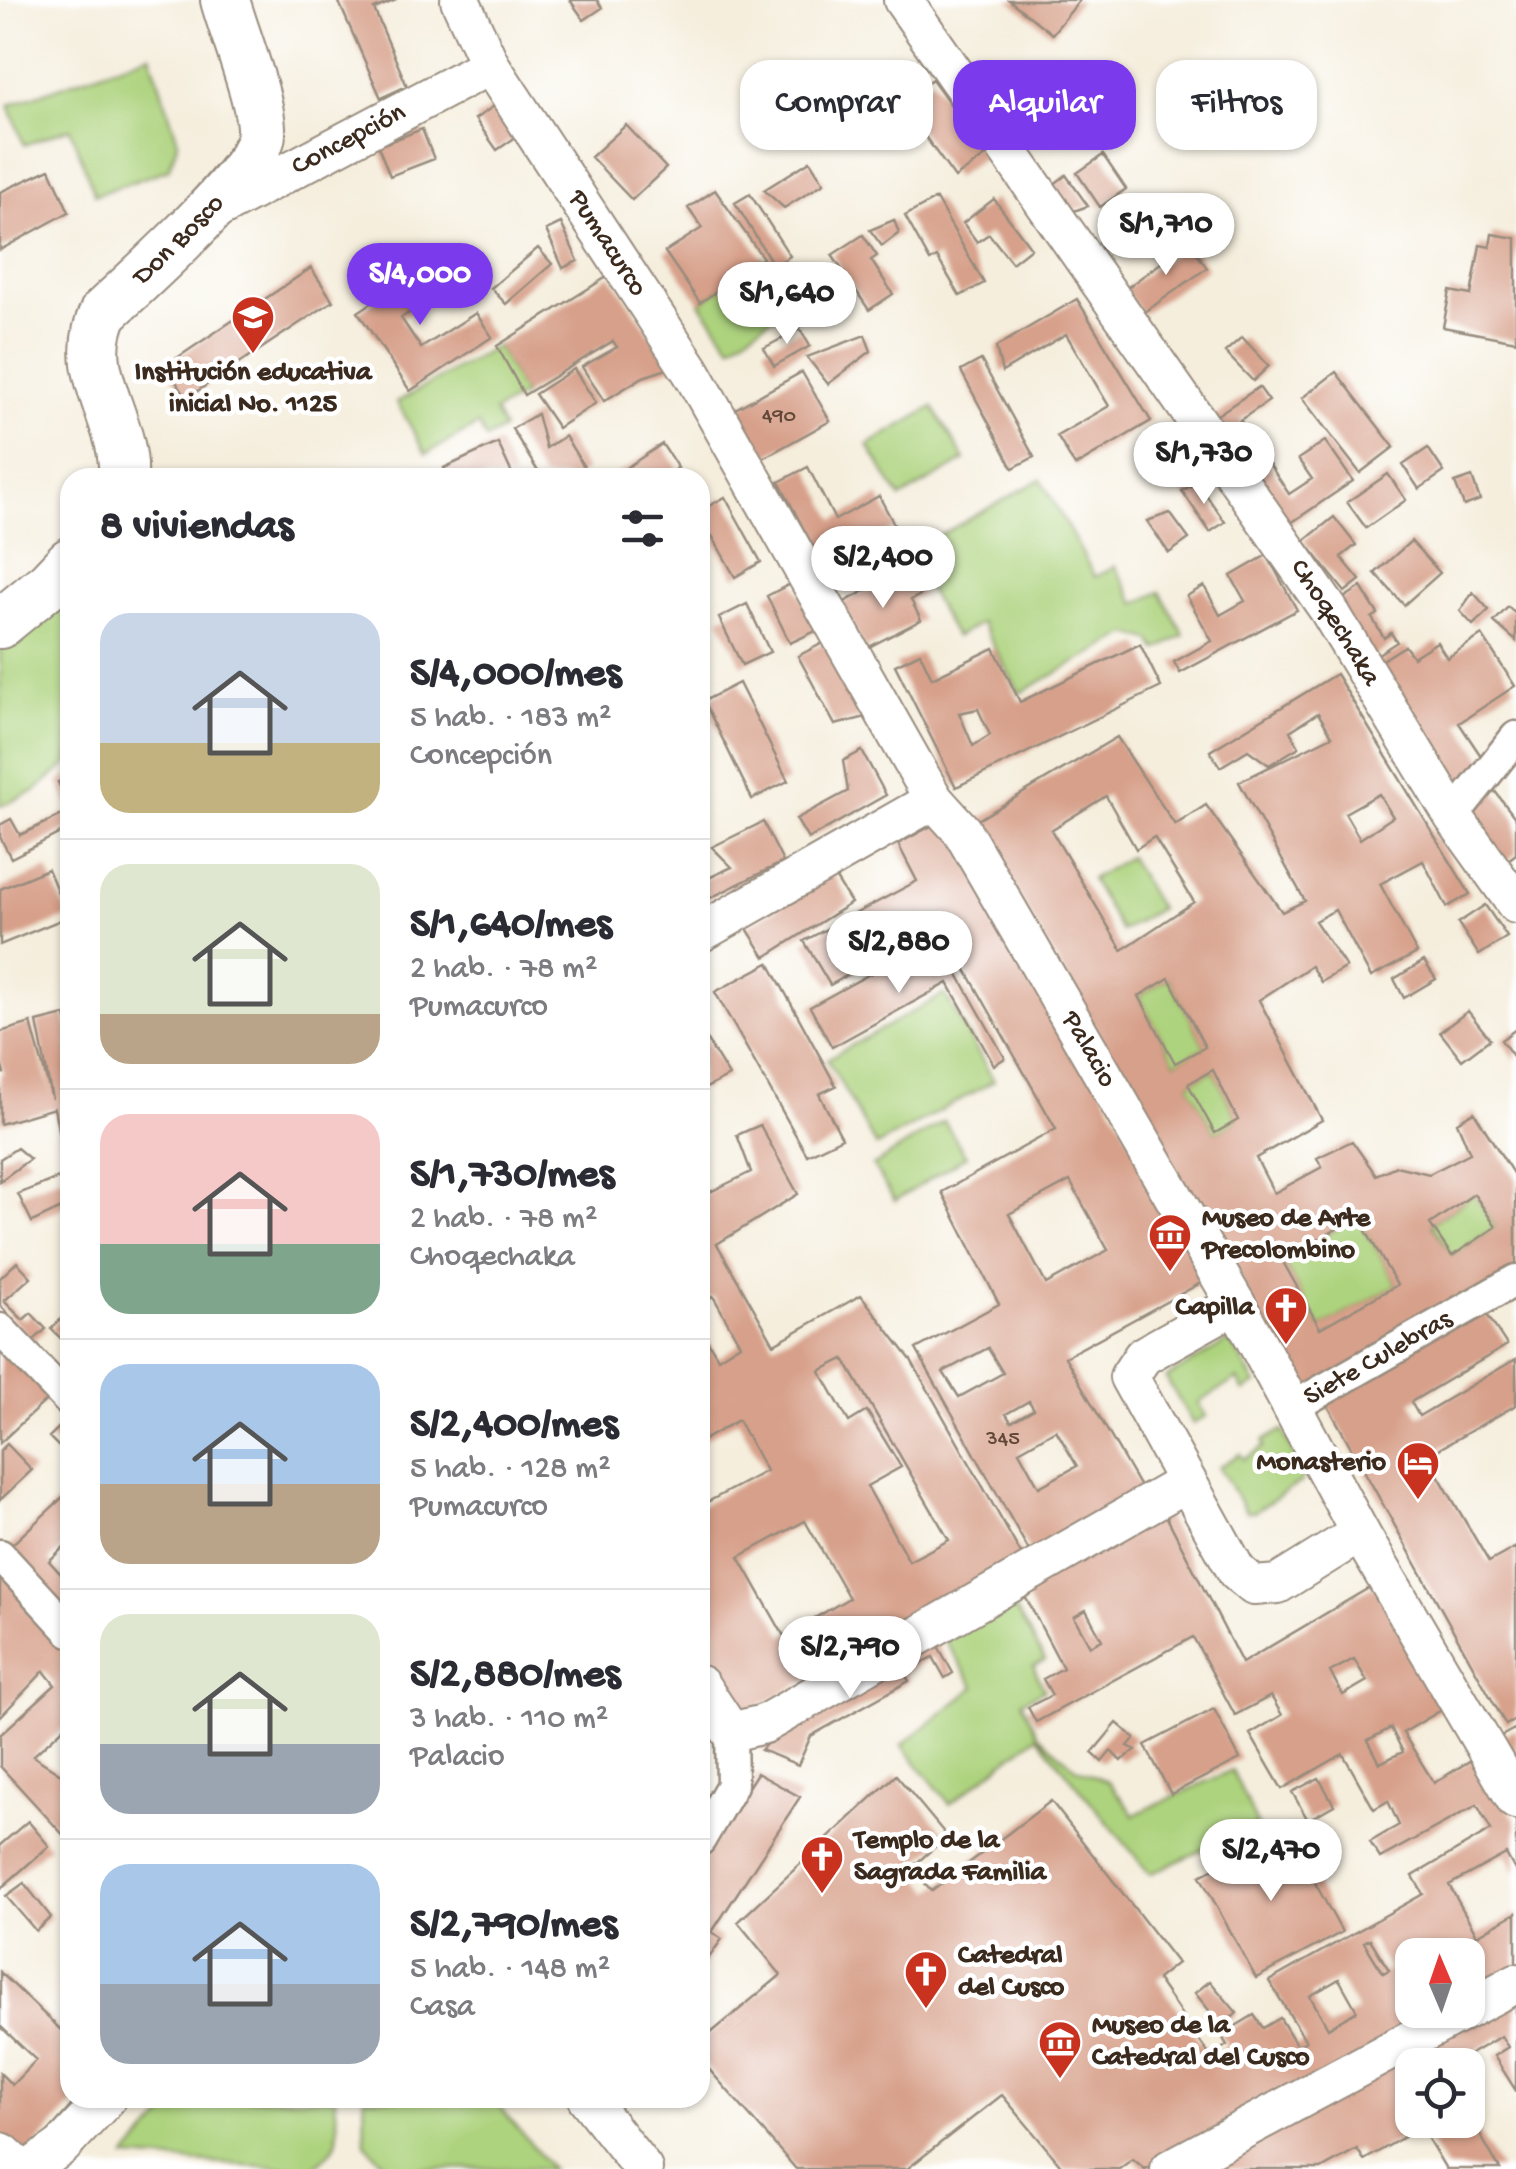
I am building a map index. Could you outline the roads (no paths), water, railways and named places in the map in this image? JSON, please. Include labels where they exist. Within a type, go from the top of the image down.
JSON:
[{"type":"street","name":"Don Bosco","points":[[124,468],[124,456],[100,385],[92,347],[96,329],[104,312],[206,215],[262,136],[260,116],[225,0]]},
{"type":"street","name":"Pumacurco","points":[[460,0],[490,65],[692,371],[934,800]]},
{"type":"street","name":"Choqechaka","points":[[904,0],[1328,609],[1453,816],[1516,904]]},
{"type":"street","name":"Concepción","points":[[206,215],[490,65]]},
{"type":"street","points":[[0,624],[60,572]]},
{"type":"street","points":[[1453,816],[1516,737]]},
{"type":"street","points":[[710,928],[934,800]]},
{"type":"street","name":"Palacio","points":[[934,800],[962,831],[1236,1304],[1360,1532]]},
{"type":"street","name":"Siete Culebras","points":[[1294,1407],[1516,1280]]},
{"type":"street","points":[[1236,1304],[1143,1356],[1129,1376],[1186,1482],[1237,1572],[1254,1586],[1278,1584],[1360,1532],[1516,1800]]},
{"type":"street","points":[[0,1329],[60,1392]]},
{"type":"street","points":[[731,1732],[764,1724],[1186,1482]]},
{"type":"street","points":[[0,1555],[60,1621]]},
{"type":"street","points":[[710,1700],[731,1732],[732,1785],[710,1823]]},
{"type":"street","points":[[1170,2169],[1516,1983]]},
{"type":"street","points":[[30,2169],[62,2146],[98,2108]]},
{"type":"street","points":[[595,2108],[643,2169]]},
{"type":"street","points":[[0,2157],[13,2169]]},
{"type":"place","name":"Institución educativa inicial No. 1125","points":[[253,355]]},
{"type":"place","name":"Museo de Arte Precolombino","points":[[1170,1273]]},
{"type":"place","name":"Capilla","points":[[1286,1346]]},
{"type":"place","name":"Monasterio","points":[[1418,1501]]},
{"type":"place","name":"Templo de la Sagrada Familia","points":[[822,1895]]},
{"type":"place","name":"Catedral del Cusco","points":[[926,2010]]},
{"type":"place","name":"Museo de la Catedral del Cusco","points":[[1060,2080]]}]
